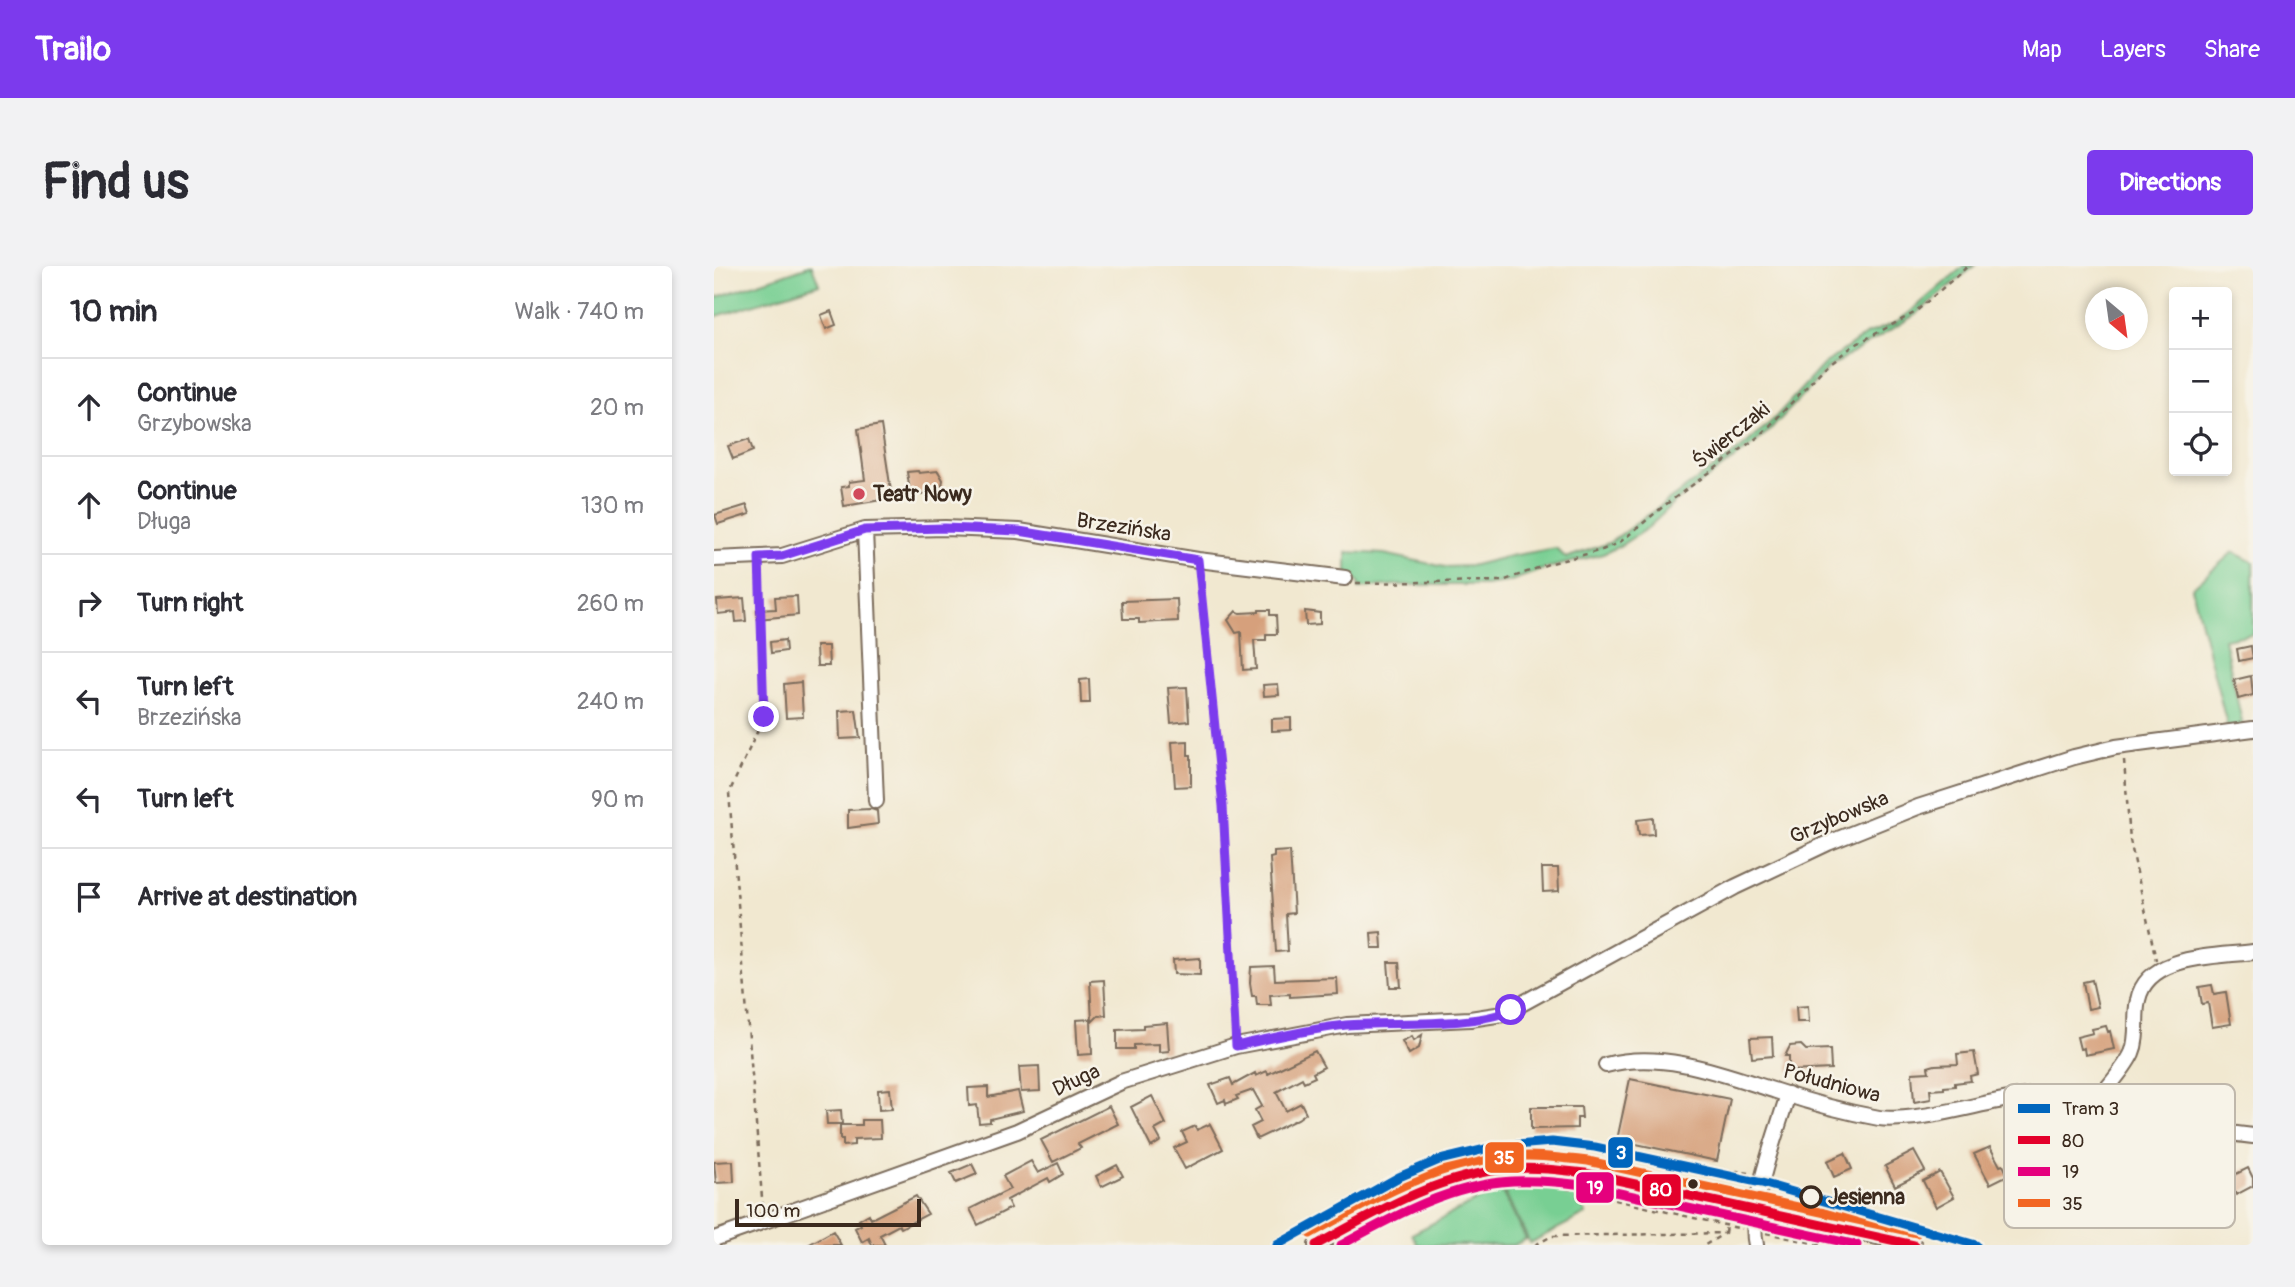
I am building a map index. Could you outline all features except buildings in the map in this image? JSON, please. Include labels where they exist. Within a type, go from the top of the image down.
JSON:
[{"type":"street","name":"Brzezińska","points":[[714,559],[782,556],[865,530],[945,528],[1019,531],[1198,560],[1345,578]]},
{"type":"street","points":[[865,530],[876,801]]},
{"type":"street","name":"Grzybowska","points":[[1470,1019],[1503,1014],[1735,887],[1828,843],[1917,807],[2074,757],[2122,746],[2253,729]]},
{"type":"street","points":[[2109,1084],[2132,1053],[2140,991],[2147,979],[2157,971],[2182,962],[2253,952]]},
{"type":"street","name":"Długa","points":[[714,1239],[1017,1131],[1121,1082],[1236,1046],[1347,1025],[1470,1019]]},
{"type":"street","name":"Południowa","points":[[1606,1065],[1619,1061],[1652,1061],[1695,1066],[1881,1119],[1929,1116],[2004,1102]]},
{"type":"street","points":[[1760,1239],[1754,1231],[1756,1209],[1788,1094]]},
{"type":"street","name":"Południowa","points":[[2235,1134],[2253,1136]]},
{"type":"street","points":[[1316,1245],[1392,1203],[1434,1184],[1476,1172],[1520,1167],[1576,1171],[1914,1245]]},
{"type":"street","points":[[1846,1245],[1849,1229]]},
{"type":"path","name":"Świerczaki","points":[[1345,578],[1359,584],[1503,581],[1619,543],[1665,505],[1762,434],[1825,367],[1853,346],[1914,313],[1968,266]]},
{"type":"path","points":[[759,557],[764,717],[729,793],[763,1221]]},
{"type":"path","points":[[1198,560],[1223,806],[1236,1046]]},
{"type":"path","points":[[2122,746],[2130,840],[2157,971]]},
{"type":"path","points":[[1534,1181],[1749,1230]]},
{"type":"path","points":[[1535,1245],[1552,1236],[1725,1233],[1705,1245]]},
{"type":"path","points":[[1760,1239],[1822,1245]]},
{"type":"green space","points":[[812,266],[819,284],[714,317],[714,298]]},
{"type":"green space","points":[[1964,266],[1974,266],[1915,315],[1828,368],[1754,444],[1675,502],[1649,527],[1620,546],[1603,554],[1544,569],[1508,582],[1485,585],[1395,585],[1359,588],[1359,582],[1347,574],[1347,552],[1384,554],[1445,567],[1470,566],[1556,548],[1566,558],[1609,543],[1740,449],[1773,420],[1823,365],[1867,334],[1895,323]]},
{"type":"green space","points":[[2233,552],[2253,562],[2253,634],[2224,639],[2243,727],[2228,729],[2192,588]]},
{"type":"green space","points":[[1516,1180],[1579,1193],[1586,1214],[1530,1243],[1502,1187]]},
{"type":"green space","points":[[1500,1188],[1526,1239],[1514,1245],[1418,1245],[1412,1234]]},
{"type":"tram line","name":"3","points":[[1277,1245],[1399,1177],[1439,1160],[1493,1147],[1552,1142],[1595,1147],[1762,1183],[1976,1245]]},
{"type":"transit line","name":"35","points":[[1310,1234],[1381,1196],[1430,1175],[1481,1161],[1528,1156],[1588,1161],[1917,1233]]},
{"type":"transit line","name":"80","points":[[1316,1245],[1385,1208],[1433,1187],[1484,1172],[1529,1168],[1585,1173],[1914,1245]]},
{"type":"transit line","name":"19","points":[[1341,1245],[1402,1213],[1445,1195],[1490,1183],[1522,1181],[1583,1185],[1857,1245]]},
{"type":"place","name":"Teatr Nowy","points":[[859,494]]},
{"type":"place","name":"Jesienna","points":[[1811,1197]]},
{"type":"route","points":[[764,717],[759,557],[782,556],[865,530],[945,528],[1019,531],[1198,560],[1223,806],[1236,1046],[1347,1025],[1470,1019],[1503,1014],[1511,1010]]}]
